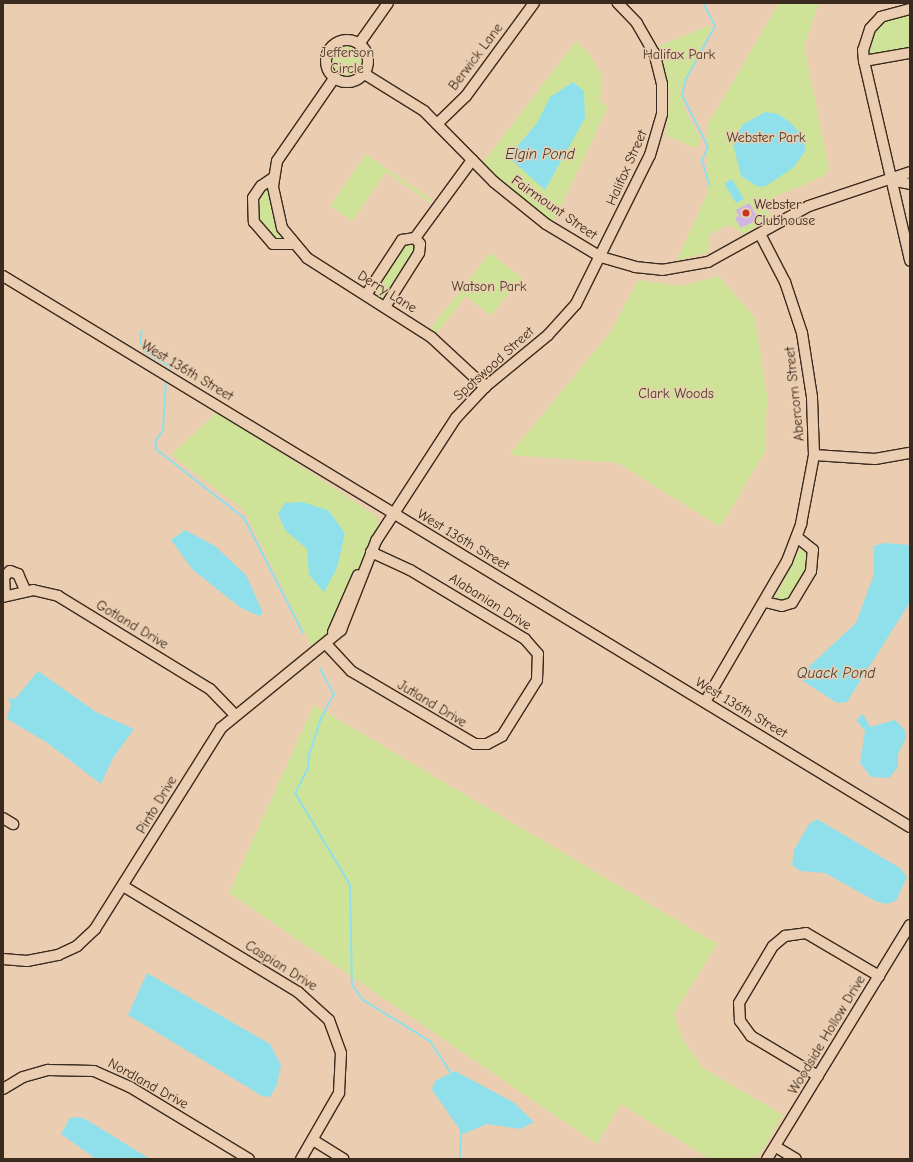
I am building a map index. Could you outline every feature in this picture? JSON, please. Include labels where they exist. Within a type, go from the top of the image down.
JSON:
[{"type":"street","points":[[359,44],[388,3]]},
{"type":"street","name":"Berwick Lane","points":[[437,124],[466,96],[534,3]]},
{"type":"street","name":"Halifax Street","points":[[600,257],[656,142],[663,99],[654,53],[636,23],[618,3]]},
{"type":"street","points":[[910,9],[888,13],[875,23],[866,36],[864,61],[910,262]]},
{"type":"street","points":[[341,41],[359,44],[366,55],[363,73],[351,81],[335,77],[326,62],[330,48],[341,41]]},
{"type":"street","points":[[864,61],[910,53]]},
{"type":"street","name":"Fairmount Street","points":[[363,73],[413,103],[437,124],[472,160],[523,207],[600,257],[635,267],[677,268],[708,262],[809,206],[891,180],[910,172]]},
{"type":"street","points":[[292,244],[273,244],[254,222],[253,198],[261,186],[273,178],[282,150],[335,77]]},
{"type":"street","points":[[366,295],[402,240],[415,238],[472,160]]},
{"type":"street","name":"Derry Lane","points":[[273,178],[278,219],[292,244],[314,263],[385,307],[441,345],[485,387]]},
{"type":"street","points":[[891,180],[910,184]]},
{"type":"street","name":"Abercorn Street","points":[[705,702],[765,602],[797,537],[814,455],[812,397],[802,333],[785,282],[760,234]]},
{"type":"street","points":[[385,307],[419,253],[420,244],[415,238]]},
{"type":"street","name":"Spotswood Street","points":[[393,514],[443,435],[485,387],[568,315],[600,257]]},
{"type":"street","name":"West 136th Street","points":[[3,276],[910,827]]},
{"type":"street","points":[[814,455],[875,459],[910,453]]},
{"type":"street","name":"Pinto Drive","points":[[3,959],[38,960],[77,946],[102,921],[214,736],[234,714],[328,642],[341,630],[368,568],[370,556],[393,514]]},
{"type":"street","points":[[765,602],[782,606],[792,603],[811,571],[813,550],[797,537]]},
{"type":"street","name":"Alabanian Drive","points":[[370,556],[410,570],[535,648],[540,659],[539,676],[521,707]]},
{"type":"street","points":[[4,596],[4,577],[10,571],[18,574],[25,590]]},
{"type":"street","name":"Gotland Drive","points":[[4,596],[25,590],[58,596],[210,689],[234,714]]},
{"type":"street","name":"Jutland Drive","points":[[328,642],[351,671],[470,743],[482,745],[498,740],[521,707]]},
{"type":"street","points":[[3,818],[13,824]]},
{"type":"street","name":"Caspian Drive","points":[[123,886],[298,992],[329,1020],[341,1053],[341,1079],[334,1105],[301,1159]]},
{"type":"street","name":"Woodside Hollow Drive","points":[[767,1159],[776,1147],[910,925]]},
{"type":"street","points":[[818,1076],[751,1036],[742,1026],[739,1004],[766,959],[785,936],[806,933],[879,976]]},
{"type":"street","name":"Nordland Drive","points":[[3,1089],[23,1077],[48,1070],[94,1071],[130,1087],[250,1159]]},
{"type":"street","points":[[313,1140],[344,1159]]},
{"type":"street","points":[[776,1147],[796,1159]]},
{"type":"green space","name":"Webster Park","points":[[779,3],[819,3],[804,46],[829,169],[824,176],[763,202],[771,218],[744,234],[729,225],[710,234],[708,253],[677,260],[708,192],[708,124]]},
{"type":"green space","points":[[910,14],[910,50],[873,55],[869,51],[871,37],[886,20]]},
{"type":"green space","name":"Halifax Park","points":[[708,26],[711,28],[680,92],[685,111],[700,138],[697,148],[666,136],[670,94],[659,46]]},
{"type":"green space","points":[[576,41],[589,54],[602,75],[600,101],[608,107],[553,223],[521,201],[482,164]]},
{"type":"green space","name":"Jefferson Circle","points":[[344,45],[350,45],[360,52],[363,61],[362,67],[356,74],[350,77],[344,77],[334,70],[331,64],[331,58],[338,48]]},
{"type":"green space","points":[[366,154],[432,200],[431,203],[386,172],[352,221],[330,206]]},
{"type":"green space","points":[[264,188],[268,189],[274,224],[284,240],[276,241],[256,218],[258,196]]},
{"type":"green space","points":[[412,241],[418,249],[381,300],[376,289],[404,244]]},
{"type":"green space","name":"Watson Park","points":[[490,253],[521,277],[491,316],[466,296],[437,333],[431,328]]},
{"type":"green space","name":"Clark Woods","points":[[719,276],[755,318],[767,397],[765,452],[720,527],[618,463],[509,455],[610,333],[638,280],[682,286]]},
{"type":"green space","points":[[218,411],[376,516],[379,523],[327,637],[313,649],[244,510],[171,455]]},
{"type":"green space","points":[[799,549],[807,549],[812,561],[787,603],[774,601]]},
{"type":"green space","points":[[314,705],[717,944],[674,1014],[682,1038],[703,1068],[783,1115],[761,1153],[751,1159],[710,1159],[621,1104],[597,1144],[229,893]]},
{"type":"water","name":"Elgin Pond","points":[[573,82],[584,91],[585,118],[545,190],[508,157],[537,123],[550,97]]},
{"type":"water","points":[[765,112],[778,114],[790,122],[801,134],[806,150],[793,168],[766,186],[758,187],[741,176],[733,144],[742,125]]},
{"type":"water","points":[[732,179],[744,199],[736,203],[724,184]]},
{"type":"water","points":[[302,502],[328,510],[345,533],[337,568],[324,592],[309,575],[307,549],[285,530],[278,514],[285,503]]},
{"type":"water","points":[[185,530],[215,546],[246,575],[263,613],[259,616],[241,608],[193,570],[171,540]]},
{"type":"water","name":"Quack Pond","points":[[884,543],[910,545],[910,602],[847,702],[837,703],[803,681],[802,673],[856,623],[873,577],[874,546]]},
{"type":"water","points":[[38,671],[96,712],[134,729],[113,758],[101,784],[46,742],[7,719],[11,704],[8,698],[15,699]]},
{"type":"water","points":[[863,714],[870,727],[895,720],[905,730],[906,738],[898,754],[898,767],[889,778],[871,777],[860,763],[865,731],[856,720]]},
{"type":"water","points":[[817,819],[900,868],[907,877],[896,901],[886,904],[875,901],[825,873],[800,871],[792,865],[794,850],[809,824]]},
{"type":"water","points":[[147,973],[270,1044],[281,1065],[277,1085],[270,1097],[262,1096],[128,1015]]},
{"type":"water","points":[[455,1071],[513,1102],[534,1122],[520,1129],[487,1124],[463,1134],[432,1090],[435,1081]]},
{"type":"water","points":[[80,1117],[150,1159],[96,1159],[61,1134],[70,1118]]},
{"type":"building","name":"Webster Clubhouse","points":[[749,203],[759,219],[741,228],[735,218],[739,216],[736,210]]},
{"type":"waterway","points":[[703,3],[715,26],[686,79],[682,95],[708,147],[702,160],[709,185]]},
{"type":"waterway","points":[[142,331],[140,340],[143,350],[170,367],[169,372]]},
{"type":"waterway","points":[[166,380],[163,430],[155,442],[157,450],[244,518],[303,633]]},
{"type":"waterway","points":[[320,669],[334,694],[321,718],[309,754],[308,768],[295,793],[350,885],[352,985],[363,1000],[430,1041],[451,1073]]},
{"type":"waterway","points":[[460,1159],[461,1130]]},
{"type":"place","name":"Webster Clubhouse","points":[[746,213]]}]
